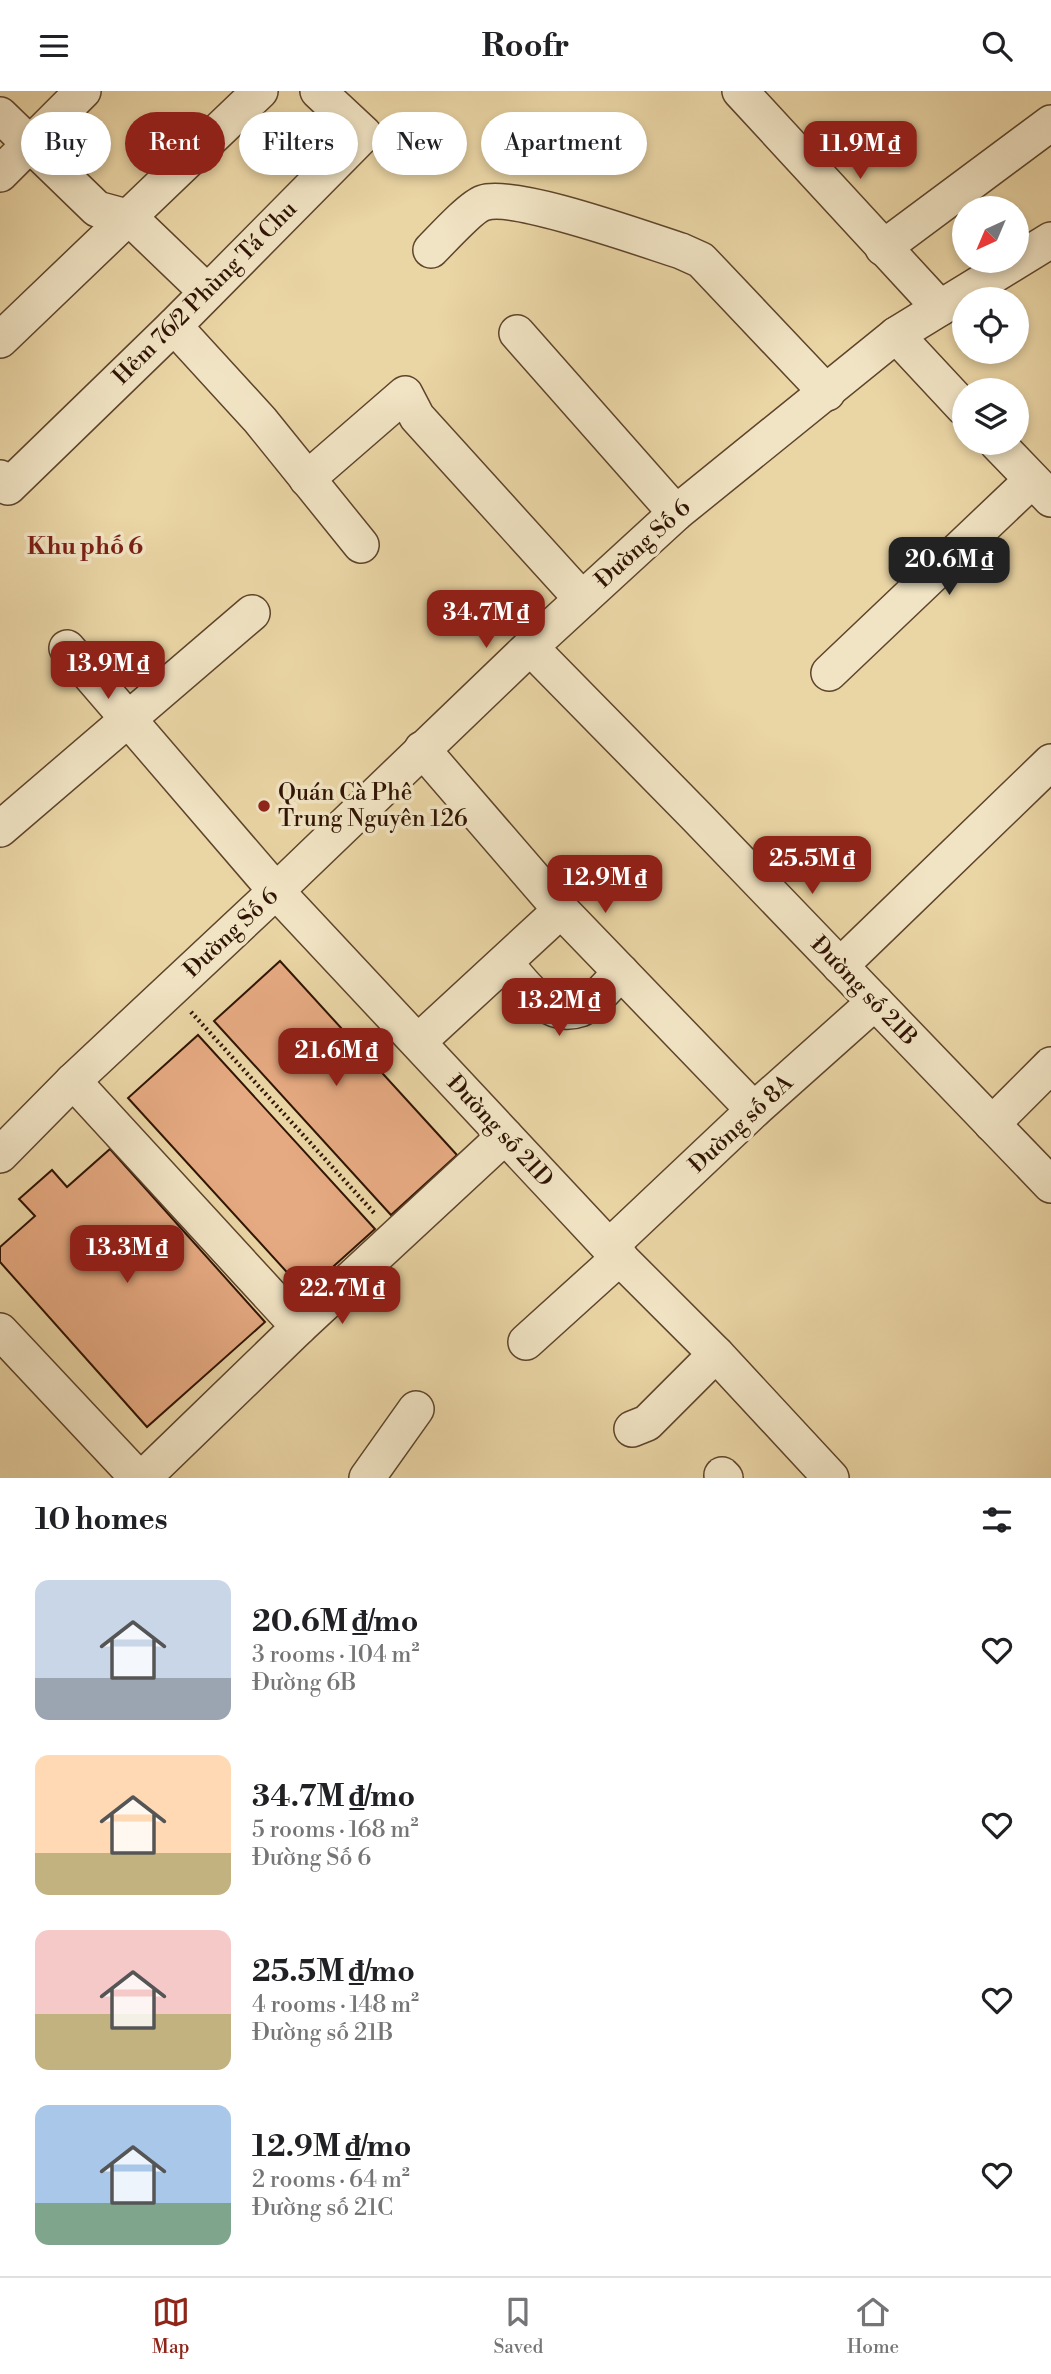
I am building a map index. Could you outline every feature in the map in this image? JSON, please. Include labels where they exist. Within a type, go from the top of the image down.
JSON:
[{"type":"street","points":[[62,112],[83,91]]},
{"type":"street","points":[[0,340],[260,91]]},
{"type":"street","name":"Hẻm 76/2 Phùng Tá Chu","points":[[3,487],[174,326],[364,134],[318,91]]},
{"type":"street","points":[[740,91],[940,308]]},
{"type":"street","points":[[0,115],[21,137]]},
{"type":"street","points":[[883,248],[1051,123]]},
{"type":"street","points":[[0,174],[21,153]]},
{"type":"street","points":[[61,175],[97,209],[130,218],[207,292]]},
{"type":"street","points":[[431,250],[479,204],[503,201],[531,205],[681,251],[701,260],[827,393]]},
{"type":"street","name":"Đường Số 6","points":[[1,1153],[72,1081],[276,891],[530,647],[676,513],[896,335],[1051,240]]},
{"type":"street","points":[[174,326],[260,420],[361,545]]},
{"type":"street","points":[[517,333],[676,513]]},
{"type":"street","points":[[896,335],[952,395]]},
{"type":"street","points":[[307,479],[405,394],[417,417],[582,599]]},
{"type":"street","points":[[829,673],[1041,489],[1008,455]]},
{"type":"street","points":[[0,829],[252,613]]},
{"type":"street","name":"Đường số 21B","points":[[530,647],[1051,1185]]},
{"type":"street","name":"Đường số 21D","points":[[67,648],[276,891],[614,1252],[716,1354],[831,1478]]},
{"type":"street","points":[[422,750],[561,910],[754,1110]]},
{"type":"street","points":[[840,966],[1051,762]]},
{"type":"street","points":[[418,1042],[561,910]]},
{"type":"street","points":[[505,963],[540,1001],[565,1010],[579,1009],[591,1001],[621,972]]},
{"type":"street","name":"Đường số 8A","points":[[526,1342],[754,1110],[875,1002]]},
{"type":"street","points":[[992,1123],[1051,1065]]},
{"type":"street","points":[[72,1081],[299,1327]]},
{"type":"street","points":[[143,1478],[299,1327],[505,1136]]},
{"type":"street","points":[[0,1331],[138,1478]]},
{"type":"street","points":[[632,1429],[647,1423],[716,1354]]},
{"type":"street","points":[[367,1478],[416,1409]]},
{"type":"path","points":[[191,1011],[383,1222]]},
{"type":"building","points":[[280,961],[457,1155],[391,1215],[214,1021]]},
{"type":"building","points":[[198,1035],[375,1229],[305,1292],[128,1098]]},
{"type":"building","points":[[110,1149],[265,1322],[147,1427],[0,1262],[0,1247],[35,1216],[19,1199],[52,1170],[67,1187]]},
{"type":"place","name":"Quán Cà Phê Trung Nguyên 126","points":[[264,806]]},
{"type":"district","name":"Khu phố 6","points":[[85,547]]}]
